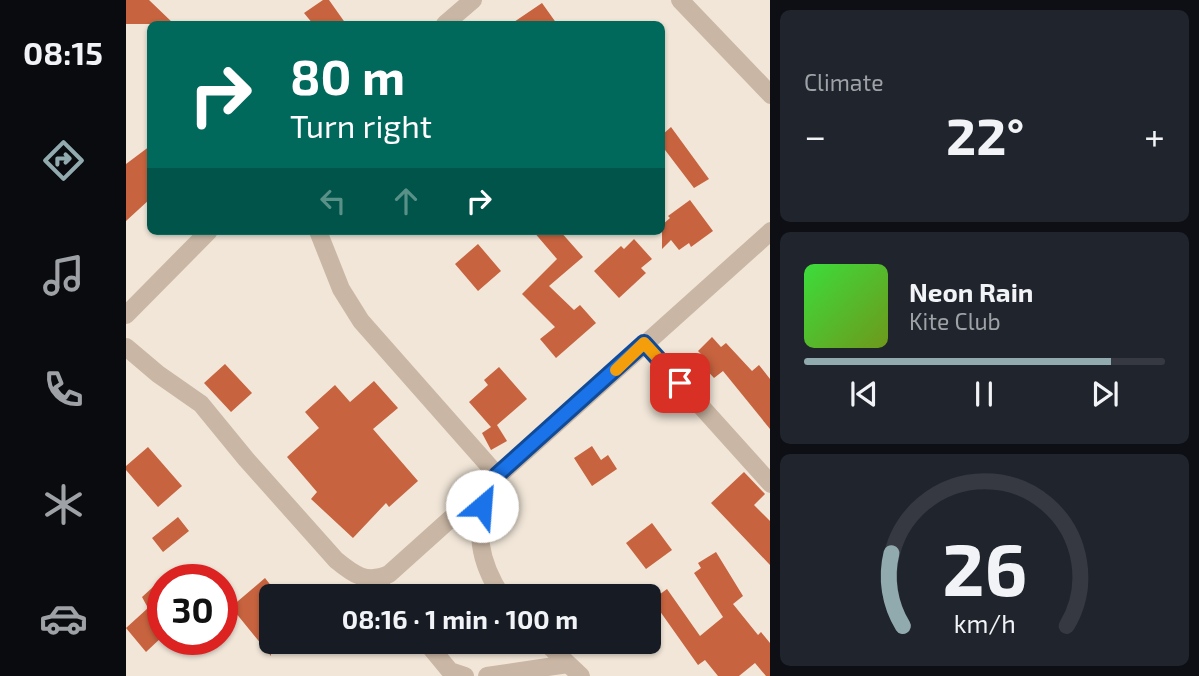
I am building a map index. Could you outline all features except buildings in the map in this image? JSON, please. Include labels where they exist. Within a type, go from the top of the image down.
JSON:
[{"type":"street","points":[[448,21],[473,0]]},
{"type":"street","points":[[680,0],[770,95]]},
{"type":"street","points":[[376,580],[390,574],[770,231]]},
{"type":"street","points":[[126,315],[205,235]]},
{"type":"street","points":[[320,235],[341,289],[360,321],[497,475]]},
{"type":"street","points":[[644,343],[770,484]]},
{"type":"street","points":[[126,347],[158,374],[201,404],[336,560],[351,572],[376,580],[379,584]]},
{"type":"street","points":[[484,489],[479,522],[485,570],[494,584]]},
{"type":"street","points":[[436,654],[450,671],[464,676]]},
{"type":"street","points":[[557,654],[574,670]]},
{"type":"street","points":[[487,676],[574,670]]},
{"type":"slow traffic","points":[[616,370],[644,343],[656,356]]},
{"type":"route","points":[[482,506],[484,489],[497,475],[644,343],[680,383]]}]
